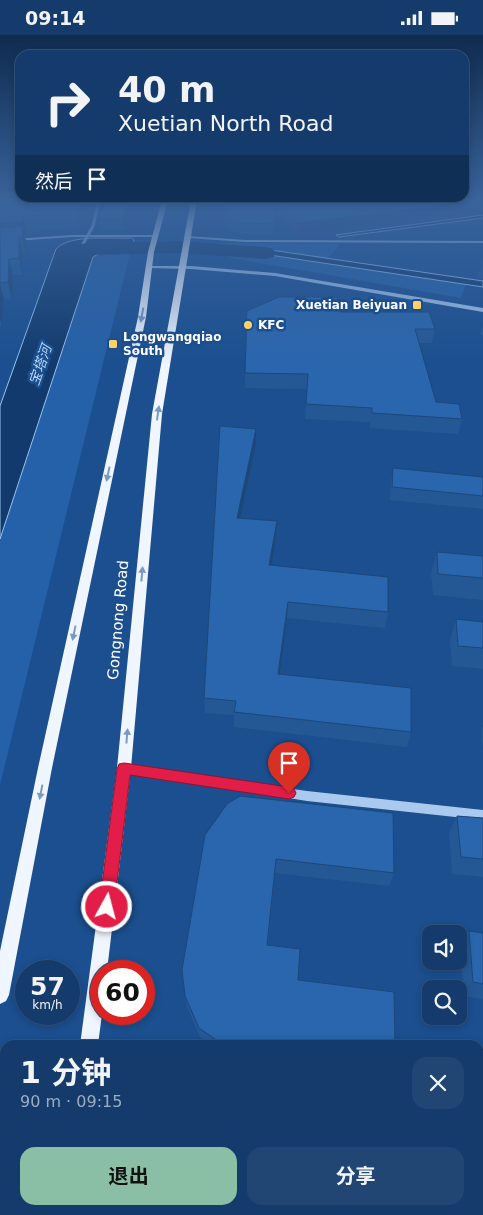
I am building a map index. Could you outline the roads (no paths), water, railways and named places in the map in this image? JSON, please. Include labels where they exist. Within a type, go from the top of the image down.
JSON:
[{"type":"main road","points":[[0,995],[45,768],[142,317],[151,255]]},
{"type":"main road","name":"Gongnong Road","points":[[91,1040],[124,769],[157,415],[185,255]]},
{"type":"street","points":[[149,267],[184,260],[483,310]]},
{"type":"street","points":[[124,769],[308,796],[483,815]]},
{"type":"water","name":"宝塔河","points":[[54,255],[96,255],[93,257],[0,539],[0,406]]},
{"type":"water","points":[[270,255],[305,255],[483,281],[483,287]]},
{"type":"place","name":"Xuetian Beiyuan","points":[[417,305]]},
{"type":"place","name":"KFC","points":[[248,325]]},
{"type":"place","name":"Longwangqiao South","points":[[113,344]]}]
